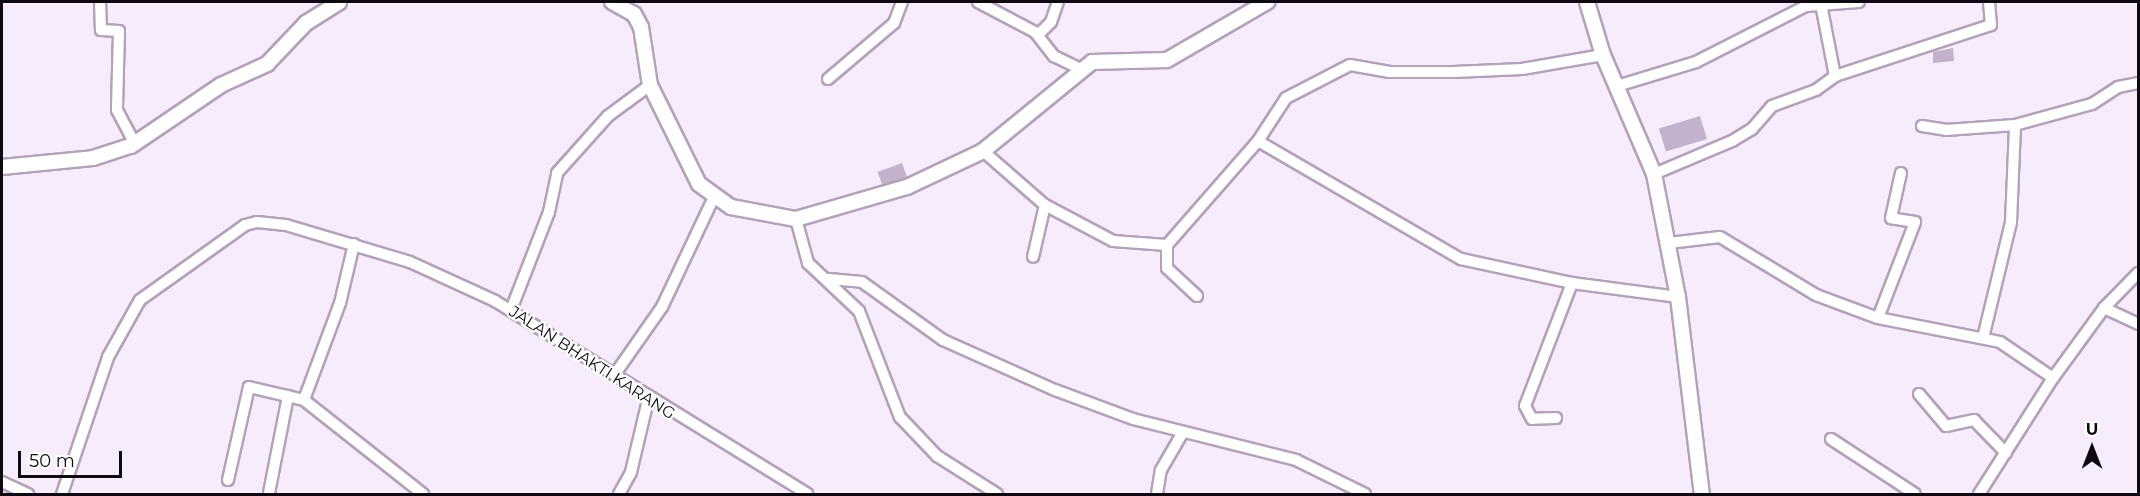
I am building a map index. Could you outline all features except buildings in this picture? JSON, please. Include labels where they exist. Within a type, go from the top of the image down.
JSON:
[{"type":"street","points":[[100,2],[101,30],[119,31],[117,110],[135,144]]},
{"type":"street","points":[[2,167],[93,158],[135,144],[221,85],[267,64],[306,23],[339,2]]},
{"type":"street","points":[[612,2],[634,14],[641,27],[650,85],[699,184],[713,199],[749,213],[796,219],[907,187],[983,151],[1080,69],[1108,59],[1142,64],[1167,60],[1267,2]]},
{"type":"street","points":[[828,79],[894,23],[902,2]]},
{"type":"street","points":[[978,2],[1038,35],[1054,56],[1080,69]]},
{"type":"street","points":[[1038,35],[1051,22],[1058,2]]},
{"type":"street","points":[[1587,2],[1603,55],[1654,174],[1678,297],[1702,495]]},
{"type":"street","points":[[1617,86],[1696,62],[1786,14],[1821,4],[1859,2]]},
{"type":"street","points":[[1654,174],[1732,141],[1752,129],[1773,106],[1816,90],[1835,76],[1991,25],[1989,2]]},
{"type":"street","points":[[1821,4],[1835,76]]},
{"type":"street","points":[[1197,296],[1167,268],[1167,245],[1258,141],[1286,98],[1350,65],[1388,72],[1454,72],[1533,68],[1603,55]]},
{"type":"street","points":[[1922,126],[1946,130],[2015,125],[2092,104],[2118,87],[2139,82]]},
{"type":"street","points":[[511,310],[549,212],[557,173],[608,116],[650,85]]},
{"type":"street","points":[[1983,338],[2011,222],[2015,125]]},
{"type":"street","points":[[1258,141],[1461,259],[1572,283],[1678,297]]},
{"type":"street","points":[[983,151],[1045,205],[1113,241],[1167,245]]},
{"type":"street","points":[[1878,318],[1915,222],[1891,218],[1901,173]]},
{"type":"street","points":[[615,374],[662,307],[713,199]]},
{"type":"street","points":[[1033,257],[1045,205]]},
{"type":"street","points":[[796,219],[801,252],[829,279],[866,326],[900,417],[937,456],[997,495]]},
{"type":"street","name":"JALAN BHAKTI KARANG","points":[[62,495],[108,357],[127,319],[158,284],[257,222],[354,244],[410,262],[511,310],[615,374],[648,400],[807,495]]},
{"type":"street","points":[[1669,243],[1720,237],[1816,295],[1878,318],[1983,338],[2018,349],[2053,378]]},
{"type":"street","points":[[304,400],[340,303],[354,244]]},
{"type":"street","points":[[1979,495],[2053,378],[2104,308],[2139,273]]},
{"type":"street","points":[[829,279],[862,282],[974,357],[1133,419],[1296,460],[1365,495]]},
{"type":"street","points":[[1556,417],[1532,419],[1525,406],[1572,283]]},
{"type":"street","points":[[2104,308],[2139,324]]},
{"type":"street","points":[[228,480],[249,387],[304,400],[423,495]]},
{"type":"street","points":[[1919,394],[1946,426],[1974,420],[2006,453]]},
{"type":"street","points":[[269,494],[288,396]]},
{"type":"street","points":[[619,495],[631,472],[648,400]]},
{"type":"street","points":[[1157,495],[1161,470],[1183,432]]},
{"type":"street","points":[[1831,439],[1916,495]]},
{"type":"street","points":[[2,482],[28,495]]}]
